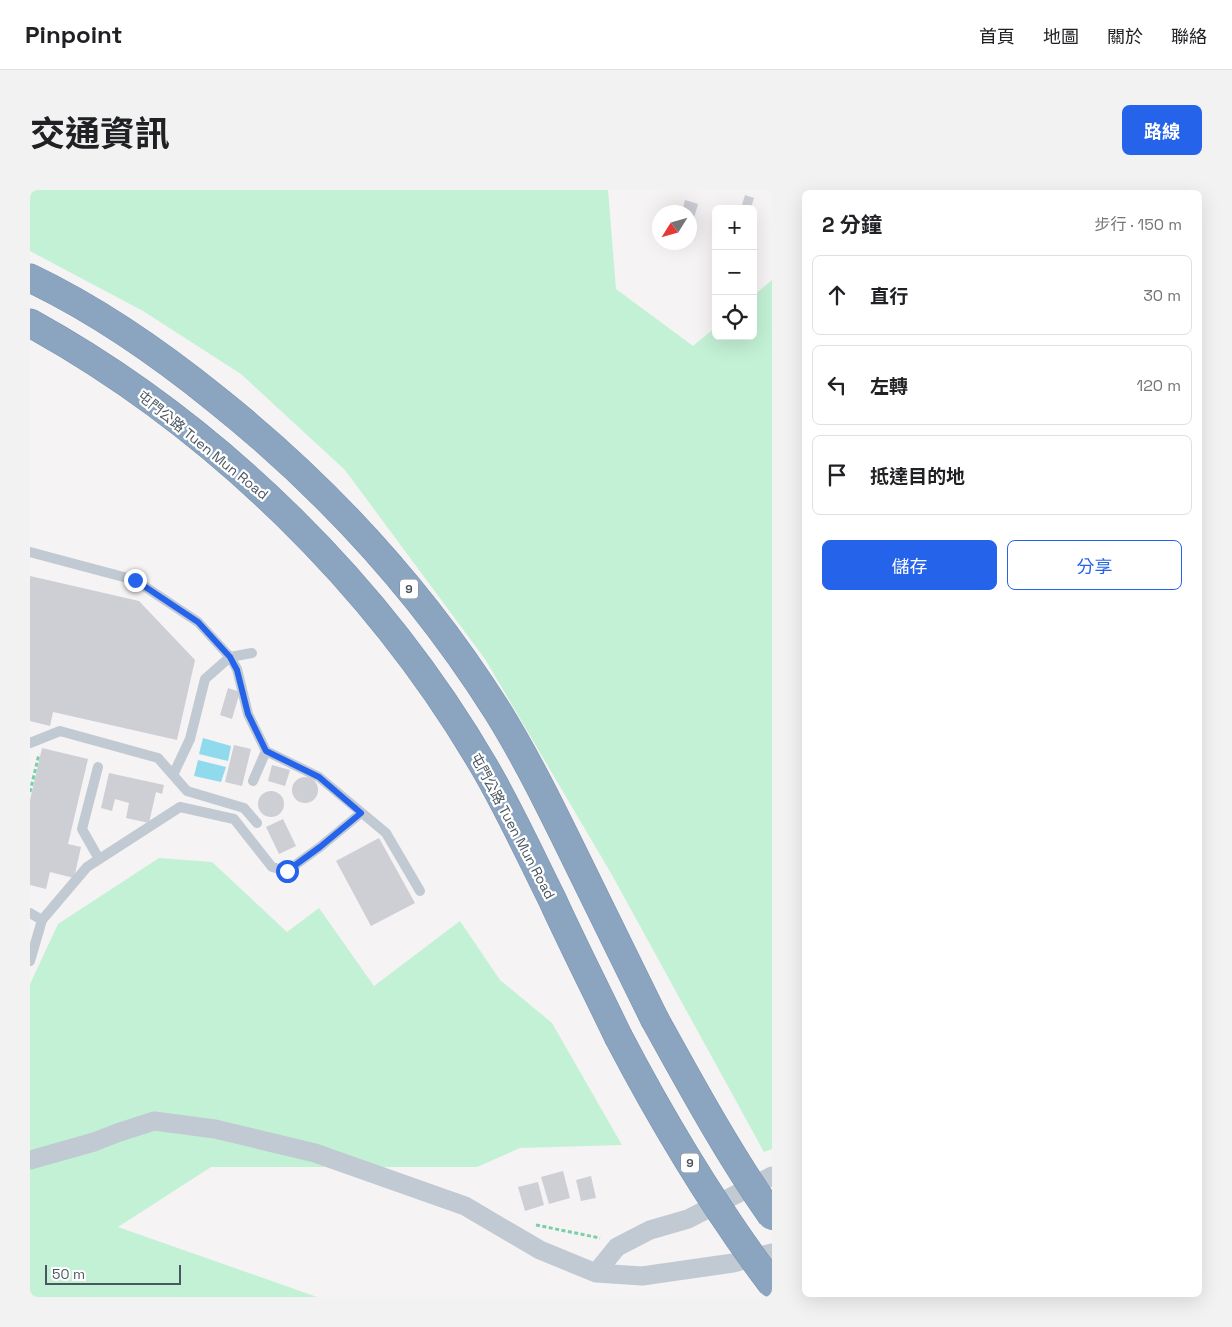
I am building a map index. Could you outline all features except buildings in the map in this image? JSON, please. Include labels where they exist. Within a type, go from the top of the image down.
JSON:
[{"type":"highway","name":"9","points":[[30,278],[59,292],[144,345],[184,373],[261,435],[332,503],[414,595],[472,674],[523,756],[545,796],[654,1018],[738,1165],[772,1216]]},
{"type":"highway","name":"屯門公路 Tuen Mun Road","points":[[30,323],[70,346],[125,382],[245,476],[281,510],[365,599],[429,681],[484,766],[518,829],[647,1092],[722,1212],[772,1284]]},
{"type":"street","points":[[30,1160],[94,1142],[154,1122],[215,1129],[315,1153],[465,1206],[540,1250],[596,1273],[642,1276],[733,1263],[772,1253]]},
{"type":"street","points":[[596,1273],[617,1247],[650,1230],[688,1219],[772,1176]]},
{"type":"lane","points":[[30,552],[135,580],[198,622],[230,657],[237,670],[248,714],[266,751],[319,777],[386,833],[420,891]]},
{"type":"lane","points":[[173,775],[190,739],[205,679],[230,657],[252,653]]},
{"type":"lane","points":[[30,743],[60,731],[158,758],[187,791],[244,808],[257,823]]},
{"type":"lane","points":[[253,781],[266,751]]},
{"type":"lane","points":[[98,767],[82,829],[99,859]]},
{"type":"lane","points":[[30,962],[42,920],[87,867],[180,807],[234,819],[272,867],[287,871],[361,813]]},
{"type":"lane","points":[[30,913],[42,920]]},
{"type":"path","points":[[30,792],[44,737]]},
{"type":"path","points":[[530,1224],[597,1237],[615,1249]]},
{"type":"green space","points":[[30,190],[608,190],[616,289],[693,346],[712,330],[712,340],[757,340],[757,293],[772,280],[772,1149],[764,1152],[612,875],[485,659],[345,470],[241,374],[143,311],[30,251]]},
{"type":"green space","points":[[159,858],[212,862],[287,932],[319,908],[374,986],[460,921],[500,980],[552,1023],[622,1145],[520,1148],[477,1167],[211,1167],[118,1227],[317,1297],[30,1297],[30,984],[58,924]]},
{"type":"water","points":[[203,738],[231,746],[228,761],[199,754]]},
{"type":"water","points":[[198,760],[226,767],[221,782],[194,776]]},
{"type":"route","points":[[135,580],[198,622],[230,657],[237,670],[248,714],[266,751],[319,777],[361,813],[287,871]]}]
